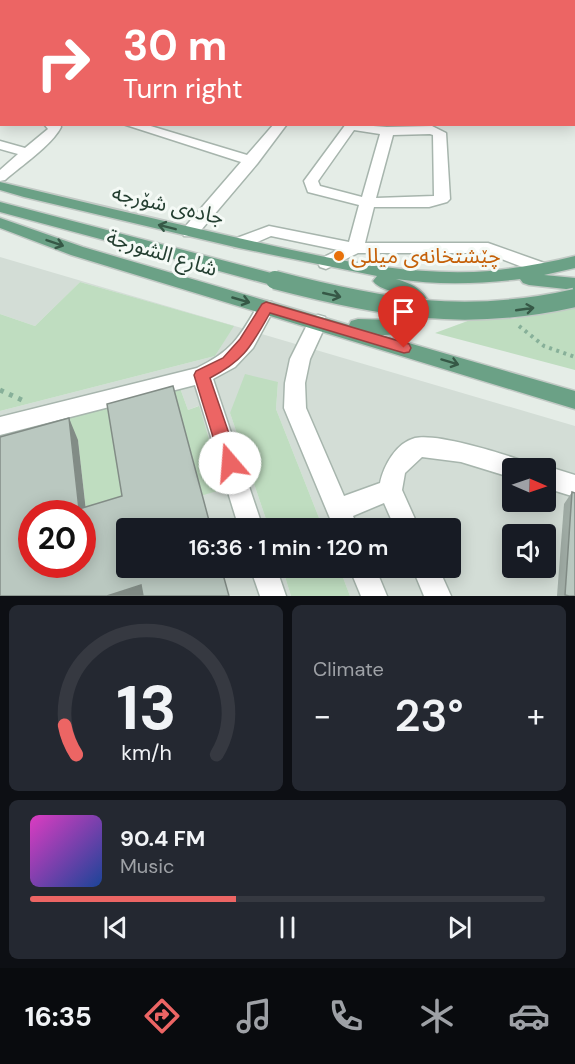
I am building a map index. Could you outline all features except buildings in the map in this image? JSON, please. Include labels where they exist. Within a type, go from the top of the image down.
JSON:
[{"type":"main road","name":"جادەی شۆرجە","points":[[0,186],[326,263]]},
{"type":"main road","points":[[0,207],[346,298],[422,311],[511,311],[575,298]]},
{"type":"main road","name":"شارع الشورجة","points":[[0,223],[77,251],[316,321]]},
{"type":"main road","points":[[326,263],[417,277],[461,279],[544,269],[575,262]]},
{"type":"main road","points":[[316,321],[386,328],[412,322],[423,312],[418,298],[405,289],[326,263]]},
{"type":"main road","points":[[497,276],[575,284]]},
{"type":"main road","points":[[316,321],[575,400]]},
{"type":"street","points":[[0,177],[53,131],[53,126]]},
{"type":"street","points":[[136,126],[252,161]]},
{"type":"street","points":[[190,232],[279,126]]},
{"type":"street","points":[[351,126],[387,131],[432,130],[439,133],[442,199],[429,202],[369,203],[313,189],[311,182],[351,126]]},
{"type":"street","points":[[326,263],[355,248],[387,131]]},
{"type":"street","points":[[0,145],[27,153]]},
{"type":"street","points":[[240,243],[269,231],[355,248],[488,248],[544,269]]},
{"type":"street","points":[[0,426],[202,375],[228,362],[246,343],[266,307]]},
{"type":"street","points":[[316,321],[300,359],[295,383],[295,408],[342,518]]},
{"type":"street","points":[[202,375],[248,518]]},
{"type":"street","points":[[403,518],[390,490],[395,468],[418,447],[461,452],[502,464]]},
{"type":"street","points":[[556,480],[575,486]]},
{"type":"street","points":[[344,518],[390,490]]},
{"type":"street","points":[[267,578],[273,596]]},
{"type":"street","points":[[367,578],[374,596]]},
{"type":"street","points":[[430,578],[438,596]]},
{"type":"path","points":[[514,320],[532,338],[544,346],[575,357]]},
{"type":"shaded area","points":[[0,257],[575,426],[575,596],[350,596],[343,578],[461,578],[461,518],[319,518],[276,409],[278,382],[230,413],[266,518],[126,518],[201,496],[198,406],[188,410],[180,388],[0,437],[0,411],[215,356],[233,326],[80,282],[35,326],[0,314]]},
{"type":"shaded area","points":[[78,440],[85,500],[18,500],[18,578],[96,578],[96,527],[116,521],[116,578],[285,578],[291,596],[0,596],[0,461]]},
{"type":"green space","points":[[80,282],[234,326],[215,356],[0,411],[0,314],[35,326]]},
{"type":"green space","points":[[575,307],[575,370],[435,333],[473,319],[512,319]]},
{"type":"green space","points":[[245,374],[278,382],[276,409],[319,518],[266,518],[230,413]]},
{"type":"green space","points":[[180,388],[188,410],[199,406],[224,489],[125,518],[116,518],[116,521],[96,527],[96,500],[85,500],[78,440],[0,461],[0,437]]},
{"type":"green space","points":[[285,578],[343,578],[350,596],[291,596]]},
{"type":"place","name":"چێشتخانەی میللی","points":[[339,256]]},
{"type":"route","points":[[230,463],[202,375],[228,362],[246,343],[266,307],[404,348]]}]
